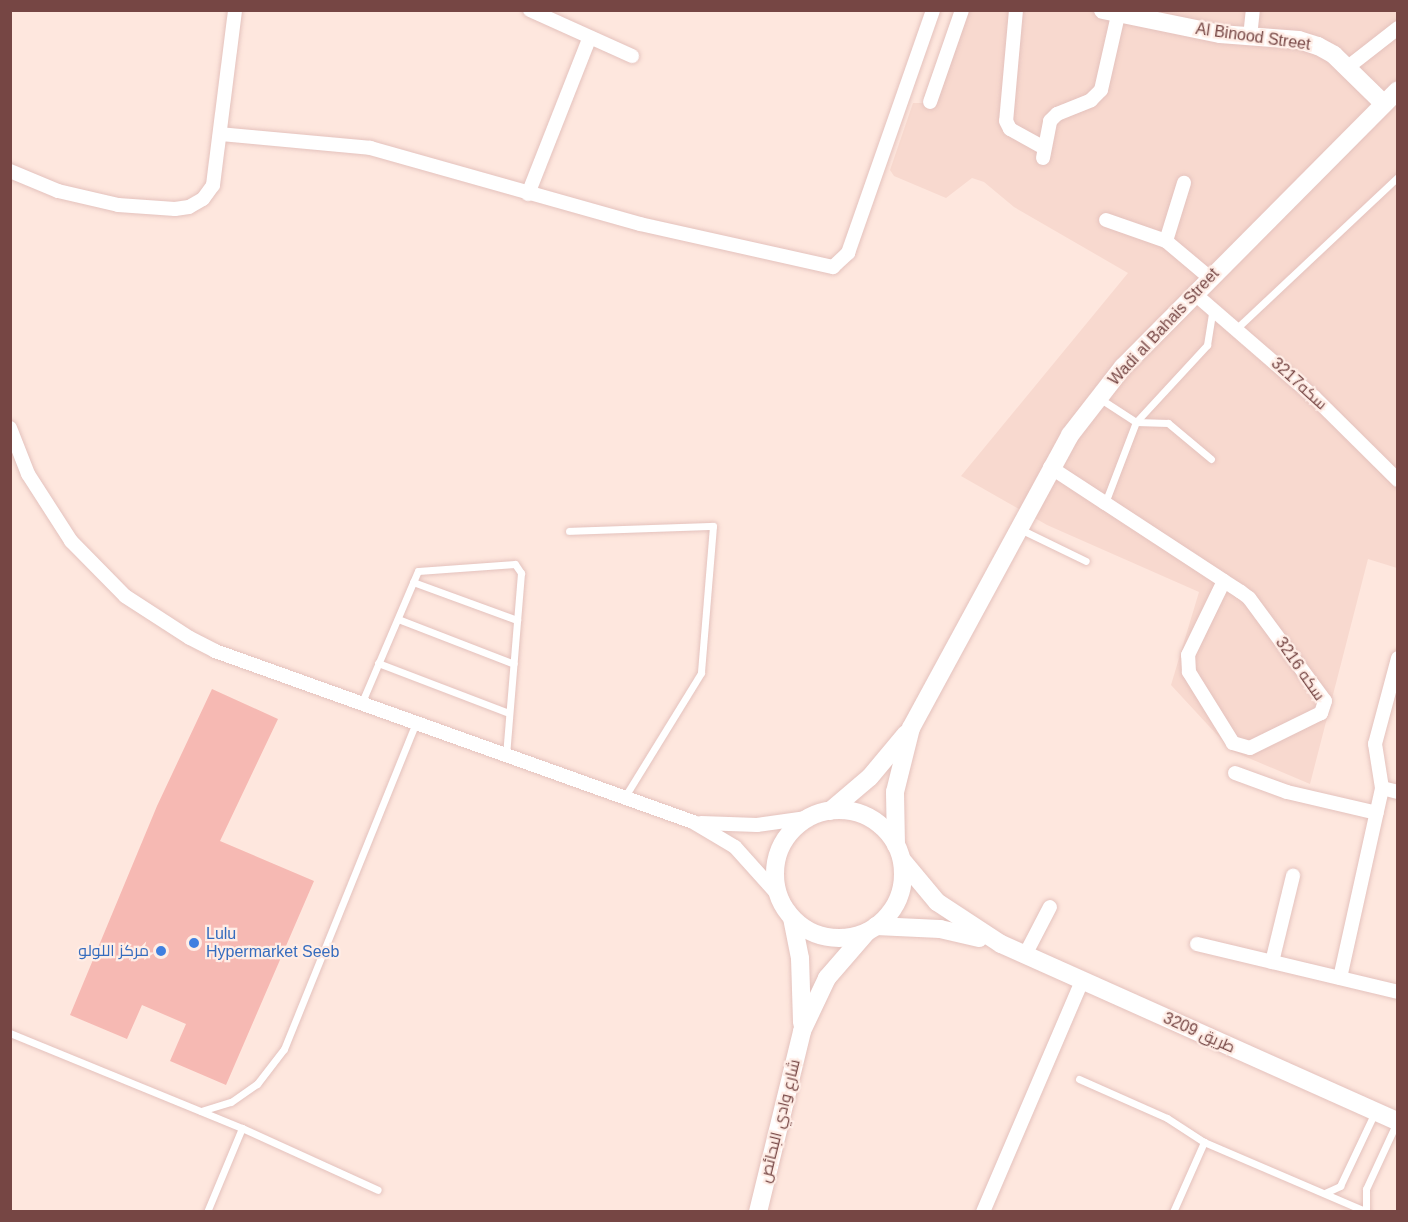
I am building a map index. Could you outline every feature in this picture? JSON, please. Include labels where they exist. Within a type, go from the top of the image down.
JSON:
[{"type":"street","points":[[10,171],[58,191],[118,205],[189,207],[203,199],[213,185],[235,10]]},
{"type":"street","points":[[530,10],[589,39],[633,56]]},
{"type":"street","points":[[220,134],[370,148],[528,194],[818,267],[833,267],[848,253],[933,10]]},
{"type":"street","points":[[930,102],[962,10]]},
{"type":"street","points":[[1016,10],[1006,121],[1010,129],[1044,153],[1050,122],[1057,114],[1080,108],[1101,90],[1111,13]]},
{"type":"street","points":[[1250,37],[1253,10]]},
{"type":"street","name":"Al Binood Street","points":[[1111,13],[1250,37],[1308,43],[1334,55],[1383,103]]},
{"type":"street","points":[[1348,68],[1398,28]]},
{"type":"street","points":[[528,194],[589,39]]},
{"type":"street","name":"Wadi al Bahais Street","points":[[830,811],[870,777],[911,728],[1050,467],[1123,367],[1398,90]]},
{"type":"street","points":[[1166,241],[1184,183]]},
{"type":"street","points":[[1106,220],[1166,241],[1210,278]]},
{"type":"street","name":"سكه3217","points":[[1195,294],[1314,397],[1398,480]]},
{"type":"street","points":[[10,429],[28,474],[71,541],[126,596],[215,651],[416,721],[623,800],[693,822],[735,847],[778,895],[792,918],[800,958],[802,1031]]},
{"type":"street","name":"سكه 3216","points":[[1050,467],[1224,581],[1249,598],[1325,701],[1321,713],[1250,748],[1233,742],[1189,672],[1188,655],[1224,581]]},
{"type":"street","points":[[1340,978],[1382,788],[1375,744],[1398,658]]},
{"type":"street","name":"Wadi al Bahais Street","points":[[899,853],[894,792],[911,728]]},
{"type":"street","points":[[1235,773],[1287,792],[1377,813]]},
{"type":"street","points":[[1382,788],[1398,792]]},
{"type":"street","points":[[693,822],[757,825],[807,818],[830,811],[869,818],[888,832],[899,853],[937,902],[1001,944]]},
{"type":"street","points":[[778,895],[775,881],[779,852],[786,838],[807,818]]},
{"type":"street","points":[[802,1031],[827,978],[899,897],[899,853]]},
{"type":"street","points":[[1272,962],[1293,876]]},
{"type":"street","points":[[1025,955],[1050,907]]},
{"type":"street","points":[[792,918],[827,937],[872,929],[940,929],[1001,944]]},
{"type":"street","name":"طريق 3209","points":[[1001,944],[1398,1122]]},
{"type":"street","points":[[1197,944],[1398,992]]},
{"type":"street","points":[[983,1212],[1082,981]]},
{"type":"street","name":"شارع وادي البحائص","points":[[758,1212],[802,1031]]},
{"type":"lane","points":[[1237,328],[1398,177]]},
{"type":"lane","points":[[1105,503],[1136,422],[1207,345],[1213,309]]},
{"type":"lane","points":[[1100,398],[1136,422],[1168,423],[1211,459]]},
{"type":"lane","points":[[568,531],[713,526],[701,673],[623,800]]},
{"type":"lane","points":[[1017,528],[1086,561]]},
{"type":"lane","points":[[362,702],[418,571],[515,564],[521,573],[506,755]]},
{"type":"lane","points":[[413,582],[518,620]]},
{"type":"lane","points":[[398,619],[514,664]]},
{"type":"lane","points":[[378,663],[509,713]]},
{"type":"lane","points":[[201,1112],[231,1102],[257,1084],[284,1049],[416,721]]},
{"type":"lane","points":[[10,1033],[242,1128],[378,1190]]},
{"type":"lane","points":[[1079,1079],[1167,1118],[1204,1142],[1366,1211],[1366,1189],[1398,1122]]},
{"type":"lane","points":[[1325,1193],[1340,1186],[1376,1112]]},
{"type":"lane","points":[[207,1212],[242,1128]]},
{"type":"lane","points":[[1173,1212],[1204,1142]]},
{"type":"shaded area","points":[[955,11],[1397,11],[1397,568],[1368,559],[1310,784],[1232,751],[1171,685],[1199,592],[1047,525],[961,476],[1128,273],[1014,207],[984,182],[972,178],[946,198],[894,176],[890,170],[913,103],[925,103]]},
{"type":"building","name":"Lulu Hypermarket Seeb","points":[[212,689],[278,719],[220,841],[314,881],[226,1085],[170,1061],[186,1024],[142,1005],[127,1039],[70,1015],[157,806]]},
{"type":"place","name":"Lulu Hypermarket Seeb","points":[[194,943]]},
{"type":"place","name":"مركز اللولو","points":[[161,951]]}]
